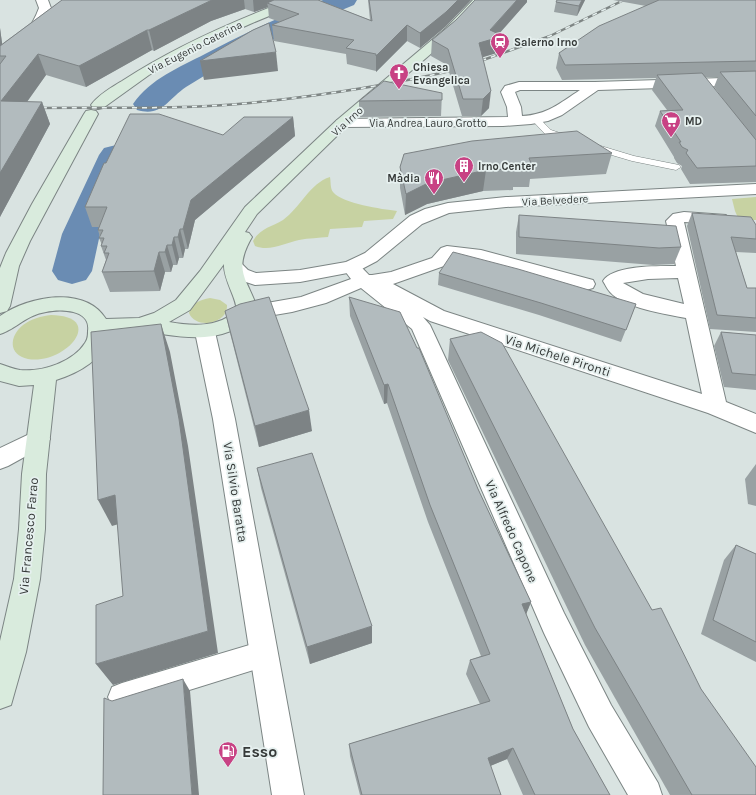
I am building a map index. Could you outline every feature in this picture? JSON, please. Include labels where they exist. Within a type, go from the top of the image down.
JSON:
[{"type":"main road","name":"Via Eugenio Caterina","points":[[1,317],[1,295],[9,268],[22,237],[94,109],[127,83],[212,36],[299,0]]},
{"type":"main road","name":"Via Irno","points":[[139,325],[167,314],[183,304],[207,275],[251,211],[342,123],[450,31],[479,0]]},
{"type":"main road","points":[[99,327],[139,325],[174,330],[205,332],[225,326],[243,318],[247,307],[235,279],[233,265],[235,251],[246,232],[251,211]]},
{"type":"main road","points":[[0,372],[9,376],[27,378],[46,376],[69,367],[79,361],[91,350],[98,338],[99,327],[95,318],[88,310],[63,304],[47,304],[17,314],[1,317]]},
{"type":"main road","name":"Via Francesco Farao","points":[[0,694],[12,652],[27,579],[38,439],[46,376]]},
{"type":"street","points":[[0,60],[11,53],[30,36],[44,12],[45,8],[42,0]]},
{"type":"street","points":[[513,121],[515,117],[514,108],[508,92],[510,89],[519,86],[595,86],[756,81]]},
{"type":"street","points":[[700,82],[709,94]]},
{"type":"street","name":"Via Andrea Lauro Grotto","points":[[342,123],[513,121],[543,118],[557,112],[595,86]]},
{"type":"street","name":"Via Belvedere","points":[[246,313],[292,306],[321,298],[364,271],[416,220],[431,213],[448,208],[506,202],[756,189]]},
{"type":"street","points":[[716,407],[708,337],[696,313],[675,221],[684,217],[724,219]]},
{"type":"street","points":[[364,271],[394,278],[438,262],[447,252],[481,256],[586,284]]},
{"type":"street","name":"Via Belvedere","points":[[233,265],[241,274],[255,279],[364,271]]},
{"type":"street","name":"Via Michele Pironti","points":[[364,271],[437,316],[716,407],[750,416]]},
{"type":"street","name":"Via Alfredo Capone","points":[[364,271],[420,325],[554,623],[600,716],[646,795]]},
{"type":"street","points":[[686,272],[658,273],[616,278],[612,281],[616,288],[644,301],[666,308],[696,313]]},
{"type":"street","name":"Via Silvio Baratta","points":[[205,332],[224,419],[262,654],[288,795]]},
{"type":"street","points":[[0,459],[38,439]]},
{"type":"street","points":[[122,697],[262,654]]},
{"type":"lane","points":[[536,119],[548,132],[632,158],[676,167]]},
{"type":"green space","points":[[330,177],[332,190],[338,196],[354,203],[397,211],[393,219],[364,221],[362,227],[330,229],[328,237],[299,240],[272,248],[261,248],[255,246],[253,241],[259,233],[283,220],[295,209],[311,190],[323,180]]},
{"type":"green space","points":[[756,197],[756,220],[739,220],[732,199]]},
{"type":"green space","points":[[210,298],[220,300],[227,305],[226,311],[222,317],[217,320],[204,323],[198,322],[189,313],[190,310],[194,304],[199,301]]},
{"type":"green space","points":[[51,315],[68,317],[76,323],[78,331],[75,340],[67,348],[56,355],[42,359],[28,359],[17,354],[14,349],[13,340],[18,329],[33,319]]},
{"type":"building","points":[[62,0],[212,0],[147,30],[79,66],[38,54],[1,101],[42,102],[0,173],[0,64],[6,56],[0,56],[0,46]]},
{"type":"building","points":[[274,0],[318,0],[372,21],[369,0],[458,0],[420,33],[407,25],[376,56],[376,54],[346,48],[354,40],[272,25],[299,14],[267,3]]},
{"type":"building","points":[[475,0],[517,0],[490,30],[503,36],[479,43],[491,91],[483,99],[463,99],[448,49],[432,40],[456,20]]},
{"type":"building","points":[[557,0],[582,0],[579,6],[556,2]]},
{"type":"building","points":[[659,0],[756,0],[756,61],[565,65],[559,53],[599,26]]},
{"type":"building","points":[[269,23],[276,52],[200,61],[253,30]]},
{"type":"building","points":[[756,71],[756,116],[720,72]]},
{"type":"building","points":[[702,73],[756,140],[756,166],[697,168],[686,153],[688,150],[682,147],[679,142],[681,142],[660,111],[683,110],[657,75]]},
{"type":"building","points":[[384,81],[442,93],[442,100],[359,101]]},
{"type":"building","points":[[130,114],[159,114],[223,135],[244,117],[293,117],[191,200],[183,229],[180,229],[178,237],[174,237],[172,245],[167,245],[165,252],[159,252],[154,271],[102,272],[109,253],[104,253],[107,246],[101,246],[104,238],[99,238],[103,230],[98,230],[107,207],[85,207],[104,163],[106,163]]},
{"type":"building","points":[[577,131],[612,153],[529,158],[532,166],[517,166],[516,169],[486,170],[428,183],[406,194],[400,167],[404,154],[472,141]]},
{"type":"building","points":[[692,213],[751,217],[756,225],[756,239],[731,237],[747,288],[756,288],[756,318],[717,315]]},
{"type":"building","points":[[519,215],[676,226],[681,247],[659,248],[519,237]]},
{"type":"building","points":[[453,252],[518,269],[636,304],[626,330],[439,273]]},
{"type":"building","points":[[269,297],[309,410],[255,426],[225,311],[240,304]]},
{"type":"building","points":[[349,297],[400,312],[417,348],[419,348],[478,489],[531,602],[522,604],[573,729],[610,795],[535,795],[513,748],[488,758],[501,795],[362,795],[349,744],[490,701],[470,660],[490,654],[430,505],[388,384],[384,385]]},
{"type":"building","points":[[161,324],[179,419],[208,631],[96,664],[96,605],[123,596],[115,495],[98,500],[91,332]]},
{"type":"building","points":[[481,332],[502,343],[652,610],[661,608],[701,689],[756,767],[756,795],[692,795],[595,628],[450,339]]},
{"type":"building","points":[[721,332],[756,335],[756,375],[732,373]]},
{"type":"building","points":[[312,453],[372,626],[307,647],[257,468]]},
{"type":"building","points":[[736,545],[756,554],[756,642],[713,620]]},
{"type":"building","points":[[183,679],[192,795],[103,795],[104,698],[112,701]]},
{"type":"waterway","points":[[148,104],[179,79],[246,43],[311,13],[345,0]]},
{"type":"waterway","points":[[72,271],[81,234],[116,155]]},
{"type":"railway","points":[[472,64],[550,36],[624,0]]},
{"type":"railway","points":[[32,108],[196,107],[250,103],[355,89],[459,69]]},
{"type":"place","name":"Salerno Irno","points":[[500,59]]},
{"type":"place","name":"Chiesa Evangelica","points":[[399,90]]},
{"type":"place","name":"MD","points":[[671,138]]},
{"type":"place","name":"Irno Center","points":[[464,183]]},
{"type":"place","name":"Màdia","points":[[434,195]]},
{"type":"place","name":"Esso","points":[[228,768]]}]
